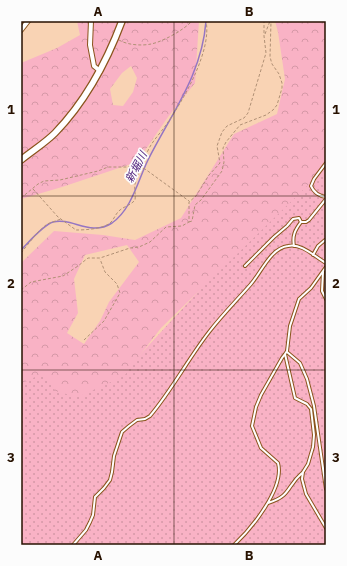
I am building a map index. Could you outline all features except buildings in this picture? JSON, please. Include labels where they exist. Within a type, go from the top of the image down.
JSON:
[{"type":"street","points":[[21,30],[28,21]]},
{"type":"street","points":[[91,21],[90,45],[94,66],[100,71]]},
{"type":"street","points":[[21,160],[54,134],[74,110],[100,71],[122,21]]},
{"type":"lane","points":[[245,266],[293,219],[298,218],[301,222],[306,222],[309,220],[326,198],[314,191],[311,186],[314,179],[326,163]]},
{"type":"lane","points":[[294,246],[292,238],[301,222]]},
{"type":"lane","points":[[313,255],[318,246],[326,240]]},
{"type":"lane","points":[[73,545],[86,530],[90,522],[93,515],[95,497],[110,480],[114,456],[122,432],[137,420],[145,419],[150,416],[173,387],[209,331],[252,282],[274,253],[281,247],[289,245],[304,249],[326,263]]},
{"type":"lane","points":[[234,545],[246,534],[268,503],[279,476],[279,467],[276,461],[261,448],[252,426],[256,407],[261,395],[287,351],[290,326],[299,299],[311,288],[326,267]]},
{"type":"lane","points":[[324,271],[322,290],[326,299]]},
{"type":"lane","points":[[287,351],[300,363],[307,379],[314,406],[326,489]]},
{"type":"lane","points":[[268,503],[279,500],[287,493],[294,481],[308,464],[313,448],[314,435],[311,409],[307,404],[295,398],[285,354]]},
{"type":"lane","points":[[302,472],[302,479],[306,494],[326,528]]},
{"type":"path","points":[[115,38],[122,42],[143,45],[151,44],[175,33],[192,21]]},
{"type":"path","points":[[33,189],[58,217],[76,230],[100,228],[108,225],[112,222],[116,213],[132,203],[135,200],[135,184],[140,167],[150,145],[173,115],[192,79],[204,51],[207,29],[206,21]]},
{"type":"path","points":[[189,222],[189,202],[196,196],[209,175],[220,163],[217,146],[222,132],[227,126],[244,118],[248,113],[266,54],[264,21]]},
{"type":"path","points":[[264,36],[271,21]]},
{"type":"path","points":[[21,290],[31,282],[63,276],[88,258],[100,258],[130,248],[139,247],[150,242],[166,227],[182,226],[192,221],[196,205],[222,171],[224,162],[223,148],[226,142],[240,125],[266,115],[277,105],[282,83],[270,57],[271,21]]},
{"type":"path","points":[[21,198],[44,181],[60,180],[98,171],[108,167],[140,167],[146,169],[189,202]]},
{"type":"path","points":[[21,253],[37,233],[47,224],[62,219]]},
{"type":"path","points":[[84,340],[104,321],[120,293],[117,284],[105,272],[100,258]]},
{"type":"green space","points":[[77,21],[199,21],[195,83],[168,117],[137,162],[21,199],[21,63],[57,48],[80,35]],"holes":[[[131,66],[137,78],[133,92],[123,106],[113,105],[110,89],[122,73]]]},
{"type":"green space","points":[[275,21],[326,21],[326,161],[307,186],[161,328],[124,376],[78,397],[55,391],[48,377],[41,374],[21,384],[21,263],[54,231],[103,235],[135,240],[181,218],[234,134],[277,114],[285,79]],"holes":[[[127,245],[139,262],[109,302],[100,321],[84,344],[67,333],[78,313],[74,279],[85,255]]]},
{"type":"green space","points":[[326,145],[326,545],[21,545],[21,371],[136,359],[208,281],[255,236]]},
{"type":"waterway","name":"新堀川","points":[[21,250],[41,230],[53,222],[67,222],[89,228],[104,227],[112,223],[125,210],[134,194],[148,160],[192,77],[203,41],[206,21]]}]
